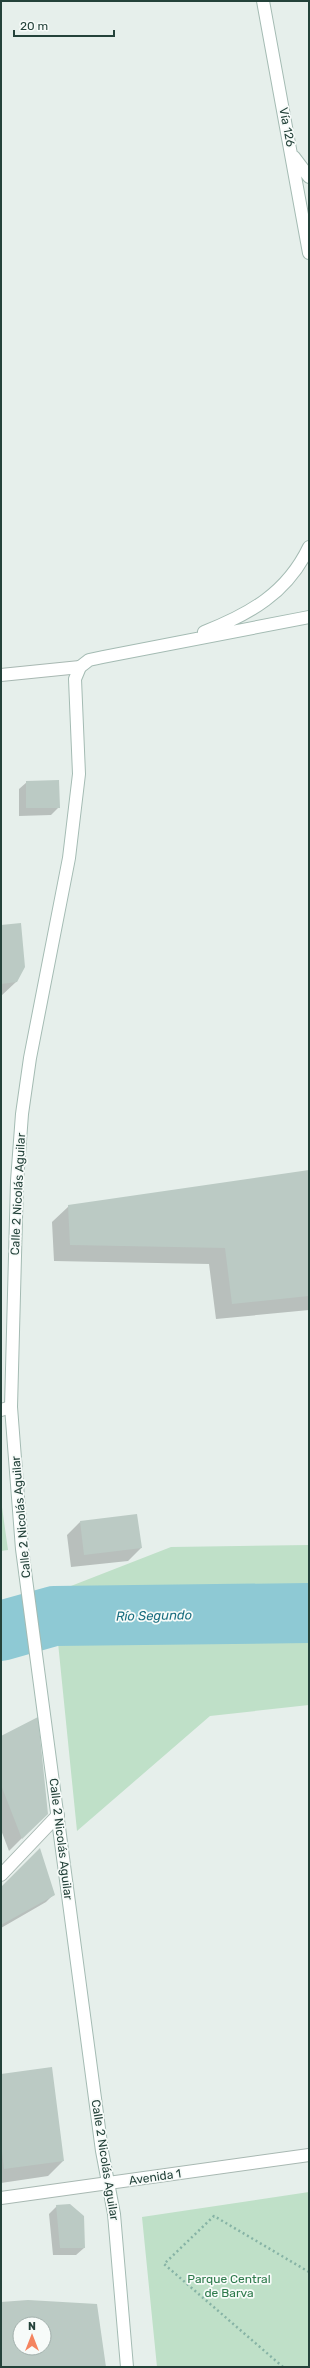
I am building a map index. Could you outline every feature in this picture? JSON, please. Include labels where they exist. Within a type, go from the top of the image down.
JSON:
[{"type":"main road","name":"Vía 126","points":[[263,1],[309,252]]},
{"type":"main road","points":[[292,154],[309,177]]},
{"type":"main road","points":[[171,644],[234,620],[278,592],[301,564],[309,548]]},
{"type":"main road","points":[[1,675],[80,667],[89,660],[309,617]]},
{"type":"main road","name":"Calle 2 Nicolás Aguilar","points":[[80,667],[75,679],[79,774],[69,858],[30,1058],[22,1114],[17,1181],[6,1408],[22,1549],[108,2183],[114,2214],[126,2367]]},
{"type":"main road","points":[[1,1875],[58,1815]]},
{"type":"main road","name":"Avenida 1","points":[[1,2198],[309,2156]]},
{"type":"path","points":[[283,2367],[164,2264],[214,2216],[309,2272]]},
{"type":"green space","points":[[1,1500],[8,1550],[1,1551]]},
{"type":"green space","points":[[309,1545],[309,1705],[210,1716],[77,1831],[53,1593],[171,1547]]},
{"type":"green space","name":"Parque Central de Barva","points":[[309,2192],[309,2367],[157,2367],[142,2217]]},
{"type":"building","points":[[59,780],[60,808],[26,808],[26,781]]},
{"type":"building","points":[[21,923],[25,967],[17,982],[1,984],[1,925]]},
{"type":"building","points":[[309,1170],[309,1296],[232,1304],[225,1248],[70,1245],[68,1205]]},
{"type":"building","points":[[137,1514],[142,1548],[84,1555],[80,1521]]},
{"type":"building","points":[[38,1717],[48,1814],[22,1839],[1,1785],[1,1736]]},
{"type":"building","points":[[40,1848],[55,1895],[1,1925],[1,1887]]},
{"type":"building","points":[[52,2067],[64,2161],[4,2169],[1,2143],[1,2074]]},
{"type":"building","points":[[70,2204],[84,2216],[85,2248],[60,2248],[56,2205]]},
{"type":"building","points":[[28,2300],[97,2304],[106,2367],[1,2367],[1,2302]]},
{"type":"waterway","name":"Río Segundo","points":[[1,1631],[54,1616],[309,1613]]}]
